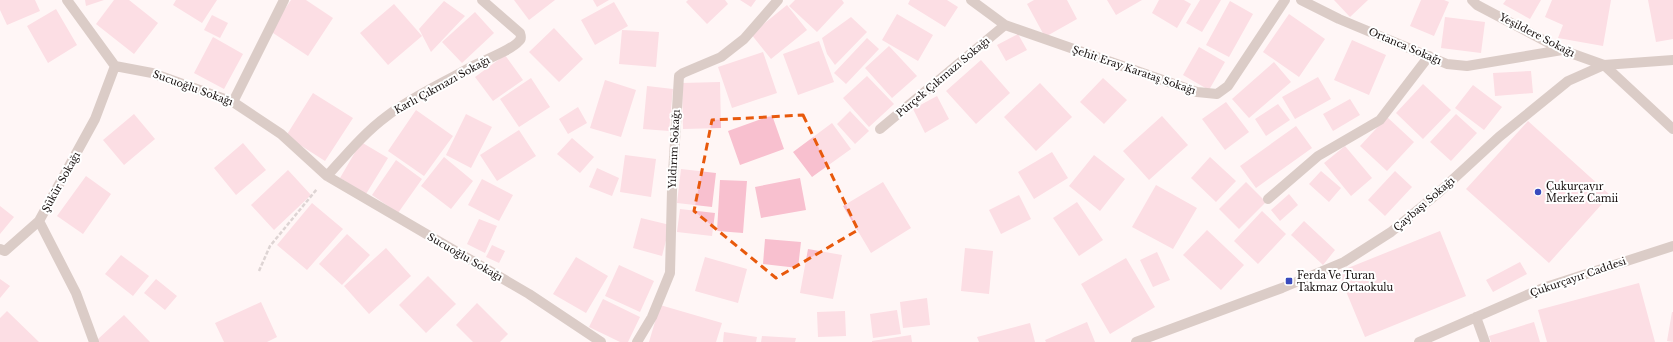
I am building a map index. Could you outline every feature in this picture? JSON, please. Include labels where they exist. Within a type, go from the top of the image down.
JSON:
[{"type":"street","points":[[67,0],[115,66]]},
{"type":"street","points":[[233,102],[284,0]]},
{"type":"street","name":"Karlı Çıkmazı Sokağı","points":[[327,176],[359,140],[387,116],[413,99],[478,63],[511,48],[520,41],[520,33],[482,0]]},
{"type":"street","name":"Yıldırım Sokağı","points":[[637,342],[652,317],[670,273],[672,190],[679,76],[722,57],[744,39],[778,0]]},
{"type":"street","name":"Şehit Eray Karataş Sokağı","points":[[971,0],[1005,25],[1198,92],[1217,94],[1228,86],[1285,0]]},
{"type":"street","name":"Ortanca Sokağı","points":[[1301,0],[1339,19],[1447,64],[1467,66],[1562,50]]},
{"type":"street","name":"Yeşildere Sokağı","points":[[1472,0],[1478,5],[1562,50],[1604,66]]},
{"type":"street","name":"Pürçek Çıkmazı Sokağı","points":[[880,129],[1005,25]]},
{"type":"street","points":[[1268,199],[1318,156],[1380,120],[1428,56]]},
{"type":"street","points":[[1604,66],[1673,60]]},
{"type":"street","name":"Sucuoğlu Sokağı","points":[[115,66],[152,72],[233,102],[281,134],[327,176],[529,294],[601,342]]},
{"type":"street","name":"Şükür Sokağı","points":[[94,342],[76,293],[39,221],[95,120],[115,66]]},
{"type":"street","points":[[1604,66],[1673,129]]},
{"type":"street","name":"Çaybaşı Sokağı","points":[[1136,342],[1282,288],[1344,262],[1391,232],[1437,194],[1499,137],[1568,81],[1604,66]]},
{"type":"street","points":[[0,249],[5,251],[39,221]]},
{"type":"street","name":"Çukurçayır Caddesi","points":[[1419,342],[1543,288],[1673,246]]},
{"type":"street","points":[[1476,317],[1485,342]]},
{"type":"path","points":[[259,271],[270,246],[327,176]]},
{"type":"highlighted area","points":[[803,115],[858,230],[776,278],[694,211],[712,120]]},
{"type":"building","points":[[0,0],[35,0],[40,11],[7,25],[0,10]]},
{"type":"building","points":[[85,0],[104,0],[86,6]]},
{"type":"building","points":[[114,0],[129,0],[158,23],[134,54],[96,24]]},
{"type":"building","points":[[176,0],[217,0],[202,23],[173,5]]},
{"type":"building","points":[[291,0],[306,0],[333,18],[308,56],[270,31]]},
{"type":"building","points":[[514,0],[555,0],[529,20]]},
{"type":"building","points":[[593,0],[609,0],[597,7]]},
{"type":"building","points":[[688,0],[725,0],[728,4],[707,24],[686,2]]},
{"type":"building","points":[[740,0],[756,0],[751,7]]},
{"type":"building","points":[[795,0],[842,0],[844,3],[817,32],[789,6]]},
{"type":"building","points":[[910,0],[947,0],[958,7],[945,27],[908,4]]},
{"type":"building","points":[[1034,0],[1067,0],[1077,19],[1045,37],[1027,4]]},
{"type":"building","points":[[1107,0],[1142,0],[1116,15]]},
{"type":"building","points":[[1159,0],[1184,0],[1191,4],[1177,28],[1152,13]]},
{"type":"building","points":[[1200,0],[1221,0],[1202,32],[1186,23]]},
{"type":"building","points":[[1334,0],[1368,0],[1350,17]]},
{"type":"building","points":[[1421,0],[1444,0],[1449,2],[1434,36],[1410,26]]},
{"type":"building","points":[[1506,0],[1541,0],[1530,19],[1503,4]]},
{"type":"building","points":[[1552,0],[1611,0],[1603,46],[1558,38],[1563,25],[1545,17]]},
{"type":"building","points":[[1648,0],[1673,0],[1673,39],[1656,42]]},
{"type":"building","points":[[444,1],[465,16],[431,52],[419,29]]},
{"type":"building","points":[[1230,1],[1253,14],[1229,57],[1206,45]]},
{"type":"building","points":[[614,2],[628,26],[595,45],[581,20]]},
{"type":"building","points":[[394,4],[422,36],[388,65],[360,33]]},
{"type":"building","points":[[787,5],[807,30],[771,59],[751,34]]},
{"type":"building","points":[[56,9],[77,45],[48,63],[27,26]]},
{"type":"building","points":[[475,12],[494,33],[462,63],[442,42]]},
{"type":"building","points":[[897,14],[933,35],[918,61],[882,40]]},
{"type":"building","points":[[1289,14],[1325,39],[1299,77],[1263,52]]},
{"type":"building","points":[[212,15],[228,23],[220,38],[204,30]]},
{"type":"building","points":[[851,17],[867,32],[835,65],[827,54],[822,38]]},
{"type":"building","points":[[1445,17],[1485,22],[1481,53],[1441,48]]},
{"type":"building","points":[[554,28],[583,59],[559,82],[529,52]]},
{"type":"building","points":[[622,30],[659,32],[656,67],[619,64]]},
{"type":"building","points":[[1018,34],[1027,50],[1006,61],[997,45]]},
{"type":"building","points":[[213,37],[243,54],[224,89],[194,73]]},
{"type":"building","points":[[867,38],[879,49],[846,84],[834,73]]},
{"type":"building","points":[[1352,40],[1386,55],[1369,95],[1334,80]]},
{"type":"building","points":[[819,41],[834,82],[798,95],[783,54]]},
{"type":"building","points":[[889,46],[917,76],[892,98],[865,68]]},
{"type":"building","points":[[1199,47],[1225,62],[1209,90],[1183,75]]},
{"type":"building","points":[[763,52],[777,93],[732,108],[718,67]]},
{"type":"building","points":[[505,55],[523,80],[493,101],[475,77]]},
{"type":"building","points":[[981,60],[1010,93],[976,124],[946,91]]},
{"type":"building","points":[[1274,62],[1291,82],[1249,118],[1232,99]]},
{"type":"building","points":[[1531,71],[1533,93],[1495,96],[1493,73]]},
{"type":"building","points":[[867,76],[894,104],[869,127],[843,98]]},
{"type":"building","points":[[1318,77],[1331,99],[1295,119],[1282,97]]},
{"type":"building","points":[[531,78],[550,107],[519,127],[500,99]]},
{"type":"building","points":[[1103,78],[1127,100],[1104,124],[1080,102]]},
{"type":"building","points":[[605,80],[636,90],[621,137],[590,128]]},
{"type":"building","points":[[720,82],[721,128],[683,129],[682,83]]},
{"type":"building","points":[[1040,83],[1072,117],[1036,151],[1004,117]]},
{"type":"building","points":[[1423,84],[1451,110],[1423,139],[1396,113]]},
{"type":"building","points":[[1473,85],[1502,107],[1484,130],[1455,108]]},
{"type":"building","points":[[647,86],[673,89],[669,131],[643,129]]},
{"type":"building","points":[[313,93],[353,118],[325,161],[286,136]]},
{"type":"building","points":[[937,96],[949,119],[925,133],[913,109]]},
{"type":"building","points":[[1350,99],[1360,115],[1333,131],[1323,114]]},
{"type":"building","points":[[1226,102],[1249,132],[1225,150],[1202,119]]},
{"type":"building","points":[[1278,104],[1290,120],[1266,136],[1255,119]]},
{"type":"building","points":[[578,107],[587,123],[568,134],[559,119]]},
{"type":"building","points":[[416,110],[453,136],[424,176],[388,151]]},
{"type":"building","points":[[850,111],[869,131],[855,144],[837,124]]},
{"type":"building","points":[[134,114],[155,139],[124,165],[103,140]]},
{"type":"building","points":[[466,114],[492,127],[471,168],[446,155]]},
{"type":"building","points":[[1456,114],[1477,133],[1451,161],[1430,142]]},
{"type":"building","points":[[772,115],[784,149],[740,165],[728,131]]},
{"type":"building","points":[[1162,116],[1188,145],[1149,180],[1123,151]]},
{"type":"building","points":[[1387,117],[1414,142],[1387,171],[1360,146]]},
{"type":"building","name":"Çukurçayır Merkez Camii","points":[[1528,121],[1610,195],[1549,263],[1466,189]]},
{"type":"building","points":[[832,123],[851,149],[812,177],[793,152]]},
{"type":"building","points":[[1296,126],[1312,148],[1256,188],[1240,166]]},
{"type":"building","points":[[519,130],[536,156],[497,181],[480,155]]},
{"type":"building","points":[[572,138],[594,157],[580,173],[557,154]]},
{"type":"building","points":[[361,142],[388,158],[366,194],[340,178]]},
{"type":"building","points":[[243,143],[266,170],[236,195],[214,168]]},
{"type":"building","points":[[1345,146],[1372,178],[1351,196],[1324,163]]},
{"type":"building","points":[[1052,152],[1068,178],[1034,199],[1018,172]]},
{"type":"building","points":[[625,155],[656,159],[651,197],[620,192]]},
{"type":"building","points":[[1094,155],[1125,179],[1100,211],[1069,186]]},
{"type":"building","points":[[444,157],[473,181],[451,209],[421,186]]},
{"type":"building","points":[[1210,157],[1236,181],[1216,202],[1191,178]]},
{"type":"building","points":[[396,160],[422,179],[398,213],[372,195]]},
{"type":"building","points":[[597,168],[619,178],[612,196],[589,187]]},
{"type":"building","points":[[681,169],[716,173],[712,207],[677,203]]},
{"type":"building","points":[[288,170],[311,195],[274,230],[251,205]]},
{"type":"building","points":[[1321,171],[1341,188],[1329,202],[1309,184]]},
{"type":"building","points":[[1395,171],[1412,187],[1385,216],[1368,200]]},
{"type":"building","points":[[86,176],[111,194],[83,234],[57,216]]},
{"type":"building","points":[[800,178],[806,210],[761,218],[755,187]]},
{"type":"building","points":[[482,179],[513,195],[499,221],[468,205]]},
{"type":"building","points":[[720,180],[747,181],[743,233],[717,231]]},
{"type":"building","points":[[883,182],[911,228],[871,253],[843,206]]},
{"type":"building","points":[[1246,182],[1266,202],[1239,229],[1219,209]]},
{"type":"building","points":[[1156,185],[1197,208],[1173,249],[1132,227]]},
{"type":"building","points":[[1289,194],[1298,205],[1280,221],[1271,210]]},
{"type":"building","points":[[1019,195],[1031,219],[1001,234],[989,210]]},
{"type":"building","points":[[1077,202],[1103,240],[1079,256],[1053,218]]},
{"type":"building","points":[[312,203],[343,229],[307,270],[277,245]]},
{"type":"building","points":[[0,206],[14,217],[0,234]]},
{"type":"building","points":[[680,209],[715,213],[712,236],[677,232]]},
{"type":"building","points":[[1262,211],[1286,234],[1258,264],[1234,241]]},
{"type":"building","points":[[641,218],[670,225],[662,256],[633,248]]},
{"type":"building","points":[[479,219],[497,226],[485,253],[467,244]]},
{"type":"building","points":[[1304,221],[1335,250],[1323,265],[1291,235]]},
{"type":"building","points":[[1207,230],[1244,265],[1221,290],[1183,255]]},
{"type":"building","points":[[1440,231],[1466,296],[1365,337],[1338,272]]},
{"type":"building","points":[[347,234],[370,255],[342,285],[319,264]]},
{"type":"building","points":[[765,239],[801,242],[798,268],[763,264]]},
{"type":"building","points":[[492,245],[505,251],[499,263],[486,257]]},
{"type":"building","points":[[386,248],[411,276],[369,314],[344,286]]},
{"type":"building","points":[[965,248],[993,251],[989,294],[961,291]]},
{"type":"building","points":[[808,249],[842,255],[833,299],[800,293]]},
{"type":"building","points":[[1157,252],[1170,280],[1153,287],[1140,260]]},
{"type":"building","points":[[121,255],[149,276],[133,296],[105,274]]},
{"type":"building","points":[[576,257],[608,276],[586,313],[553,294]]},
{"type":"building","points":[[705,257],[747,269],[738,303],[695,291]]},
{"type":"building","points":[[1126,258],[1155,307],[1110,334],[1081,284]]},
{"type":"building","points":[[1520,262],[1527,274],[1493,292],[1486,280]]},
{"type":"building","points":[[619,265],[654,281],[640,312],[605,296]]},
{"type":"building","points":[[428,276],[456,304],[426,333],[399,305]]},
{"type":"building","points":[[0,279],[10,286],[0,298]]},
{"type":"building","points":[[156,279],[177,296],[165,310],[144,293]]},
{"type":"building","points":[[1639,283],[1655,342],[1547,342],[1538,310]]},
{"type":"building","points":[[927,298],[930,325],[903,328],[900,302]]},
{"type":"building","points":[[603,299],[640,317],[628,342],[620,342],[589,327]]},
{"type":"building","points":[[261,302],[277,337],[267,342],[224,342],[215,323]]},
{"type":"building","points":[[477,303],[508,334],[500,342],[473,342],[456,325]]},
{"type":"building","points":[[660,305],[722,323],[716,342],[649,342]]},
{"type":"building","points":[[897,310],[901,334],[873,338],[870,314]]},
{"type":"building","points":[[7,311],[39,342],[0,342],[0,318]]},
{"type":"building","points":[[845,311],[846,336],[818,337],[817,312]]},
{"type":"building","points":[[1673,312],[1673,342],[1667,341]]},
{"type":"building","points":[[124,315],[150,342],[99,342],[97,340]]},
{"type":"building","points":[[1087,322],[1095,342],[1046,342],[1045,340]]},
{"type":"building","points":[[1534,322],[1540,342],[1491,342],[1489,336]]},
{"type":"building","points":[[1030,323],[1035,342],[979,342],[977,337]]},
{"type":"building","points":[[724,332],[757,337],[756,342],[723,342]]},
{"type":"building","points":[[911,335],[912,342],[872,342],[872,341]]},
{"type":"building","points":[[762,336],[796,338],[795,342],[761,342]]},
{"type":"place","name":"Çukurçayır Merkez Camii","points":[[1538,192]]},
{"type":"place","name":"Ferda Ve Turan Takmaz Ortaokulu","points":[[1289,281]]}]
